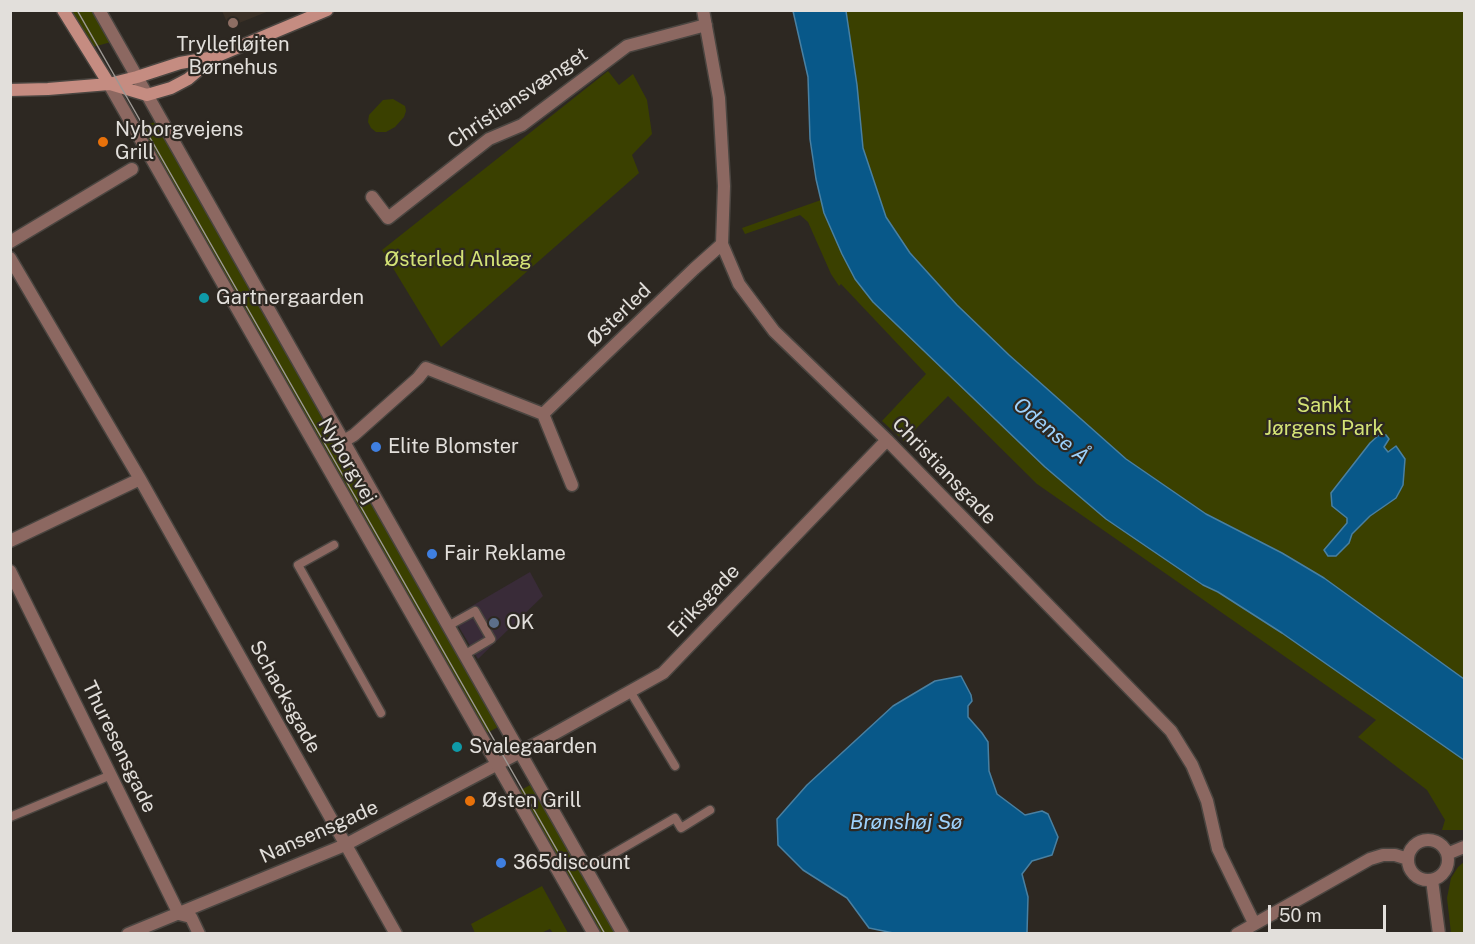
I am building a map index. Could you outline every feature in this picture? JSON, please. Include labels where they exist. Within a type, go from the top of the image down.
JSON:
[{"type":"main road","name":"Nyborgvej","points":[[63,10],[108,84]]},
{"type":"main road","points":[[10,90],[108,84],[137,77],[180,63],[215,57],[327,10]]},
{"type":"main road","points":[[108,84],[147,95],[171,88],[188,79],[215,57]]},
{"type":"street","name":"Nyborgvej","points":[[99,10],[623,933]]},
{"type":"street","name":"Christiansgade","points":[[703,10],[719,98],[724,186],[722,244],[739,284],[774,331],[887,440],[1171,731],[1192,765],[1207,801],[1218,849],[1254,923]]},
{"type":"street","name":"Christiansvænget","points":[[372,197],[388,218],[489,139],[522,124],[627,46],[706,25]]},
{"type":"street","name":"Nyborgvej","points":[[108,84],[359,530],[594,933]]},
{"type":"street","points":[[10,242],[132,169]]},
{"type":"street","name":"Østerled","points":[[543,414],[722,244]]},
{"type":"street","name":"Schacksgade","points":[[10,258],[140,479],[396,933]]},
{"type":"street","points":[[342,441],[354,435],[418,378],[426,368],[543,414],[572,485]]},
{"type":"street","name":"Eriksgade","points":[[520,752],[663,673],[887,440]]},
{"type":"street","points":[[10,541],[140,479]]},
{"type":"street","name":"Thuresensgade","points":[[10,571],[179,914],[191,917],[199,933]]},
{"type":"street","name":"Nansensgade","points":[[128,933],[345,845],[520,752]]},
{"type":"street","points":[[1429,840],[1443,847],[1447,854],[1448,864],[1444,871],[1432,880],[1417,878],[1410,870],[1408,859],[1414,846],[1429,840]]},
{"type":"street","points":[[1447,854],[1464,846]]},
{"type":"street","points":[[1237,933],[1371,859],[1383,855],[1395,855],[1408,859]]},
{"type":"street","points":[[1432,880],[1439,933]]},
{"type":"lane","points":[[334,545],[298,565],[381,713]]},
{"type":"lane","points":[[448,626],[475,611],[491,639],[464,655]]},
{"type":"lane","points":[[630,691],[675,766]]},
{"type":"lane","points":[[10,817],[111,775]]},
{"type":"lane","points":[[587,869],[675,818],[681,828],[710,810]]},
{"type":"shaded area","name":"Tryllefløjten Børnehus","points":[[222,11],[269,11],[229,27]]},
{"type":"shaded area","points":[[530,572],[543,596],[478,659],[453,617]]},
{"type":"green space","points":[[72,11],[93,11],[111,42],[93,47]]},
{"type":"green space","name":"Sankt Jørgens Park","points":[[846,11],[1464,11],[1464,679],[1324,578],[1282,553],[1206,514],[1126,459],[1009,355],[957,305],[910,253],[886,217],[863,148],[857,85]]},
{"type":"green space","name":"Østerled Anlæg","points":[[608,71],[619,85],[633,74],[647,100],[652,134],[632,155],[639,173],[441,347],[382,250]]},
{"type":"green space","points":[[393,99],[405,106],[404,117],[395,127],[386,132],[376,132],[368,122],[369,115],[383,100]]},
{"type":"green space","points":[[156,122],[500,726],[485,734],[139,126]]},
{"type":"green space","points":[[821,200],[824,213],[873,302],[1045,467],[1106,519],[1202,585],[1218,592],[1282,633],[1464,760],[1464,830],[1442,830],[1445,820],[1427,790],[1358,737],[1376,720],[1037,484],[948,396],[904,441],[882,421],[926,374],[841,284],[839,286],[831,274],[808,222],[800,215],[745,234],[742,228]]},
{"type":"green space","points":[[534,783],[619,933],[600,933],[519,791]]},
{"type":"green space","points":[[1464,862],[1464,933],[1451,933],[1447,898],[1451,878]]},
{"type":"green space","points":[[542,886],[568,933],[553,933],[550,929],[541,933],[475,933],[471,924]]},
{"type":"water","name":"Odense Å","points":[[793,11],[846,11],[857,85],[863,148],[886,217],[910,253],[957,305],[1009,355],[1126,459],[1206,514],[1282,553],[1324,578],[1464,679],[1464,760],[1282,633],[1218,592],[1203,585],[1106,519],[1045,467],[873,302],[855,279],[824,213],[810,139],[808,77]]},
{"type":"water","points":[[1380,434],[1386,435],[1389,439],[1384,447],[1388,452],[1396,446],[1405,459],[1403,485],[1396,498],[1370,516],[1352,534],[1349,543],[1336,556],[1328,556],[1324,550],[1347,523],[1347,518],[1332,506],[1331,493],[1370,443]]},
{"type":"water","name":"Brønshøj Sø","points":[[961,676],[971,695],[972,701],[968,706],[968,717],[988,742],[989,771],[997,794],[1025,815],[1042,811],[1048,814],[1058,837],[1052,855],[1032,861],[1022,874],[1028,897],[1027,933],[898,934],[869,928],[847,898],[803,870],[778,845],[777,819],[807,785],[893,706],[935,681]]},
{"type":"tram line","points":[[77,10],[605,934]]},
{"type":"place","name":"Tryllefløjten Børnehus","points":[[233,23]]},
{"type":"place","name":"Nyborgvejens Grill","points":[[103,142]]},
{"type":"place","name":"Gartnergaarden","points":[[204,298]]},
{"type":"place","name":"Elite Blomster","points":[[376,447]]},
{"type":"place","name":"Fair Reklame","points":[[432,554]]},
{"type":"place","name":"OK","points":[[494,623]]},
{"type":"place","name":"Svalegaarden","points":[[457,747]]},
{"type":"place","name":"Østen Grill","points":[[470,801]]},
{"type":"place","name":"365discount","points":[[501,863]]}]
